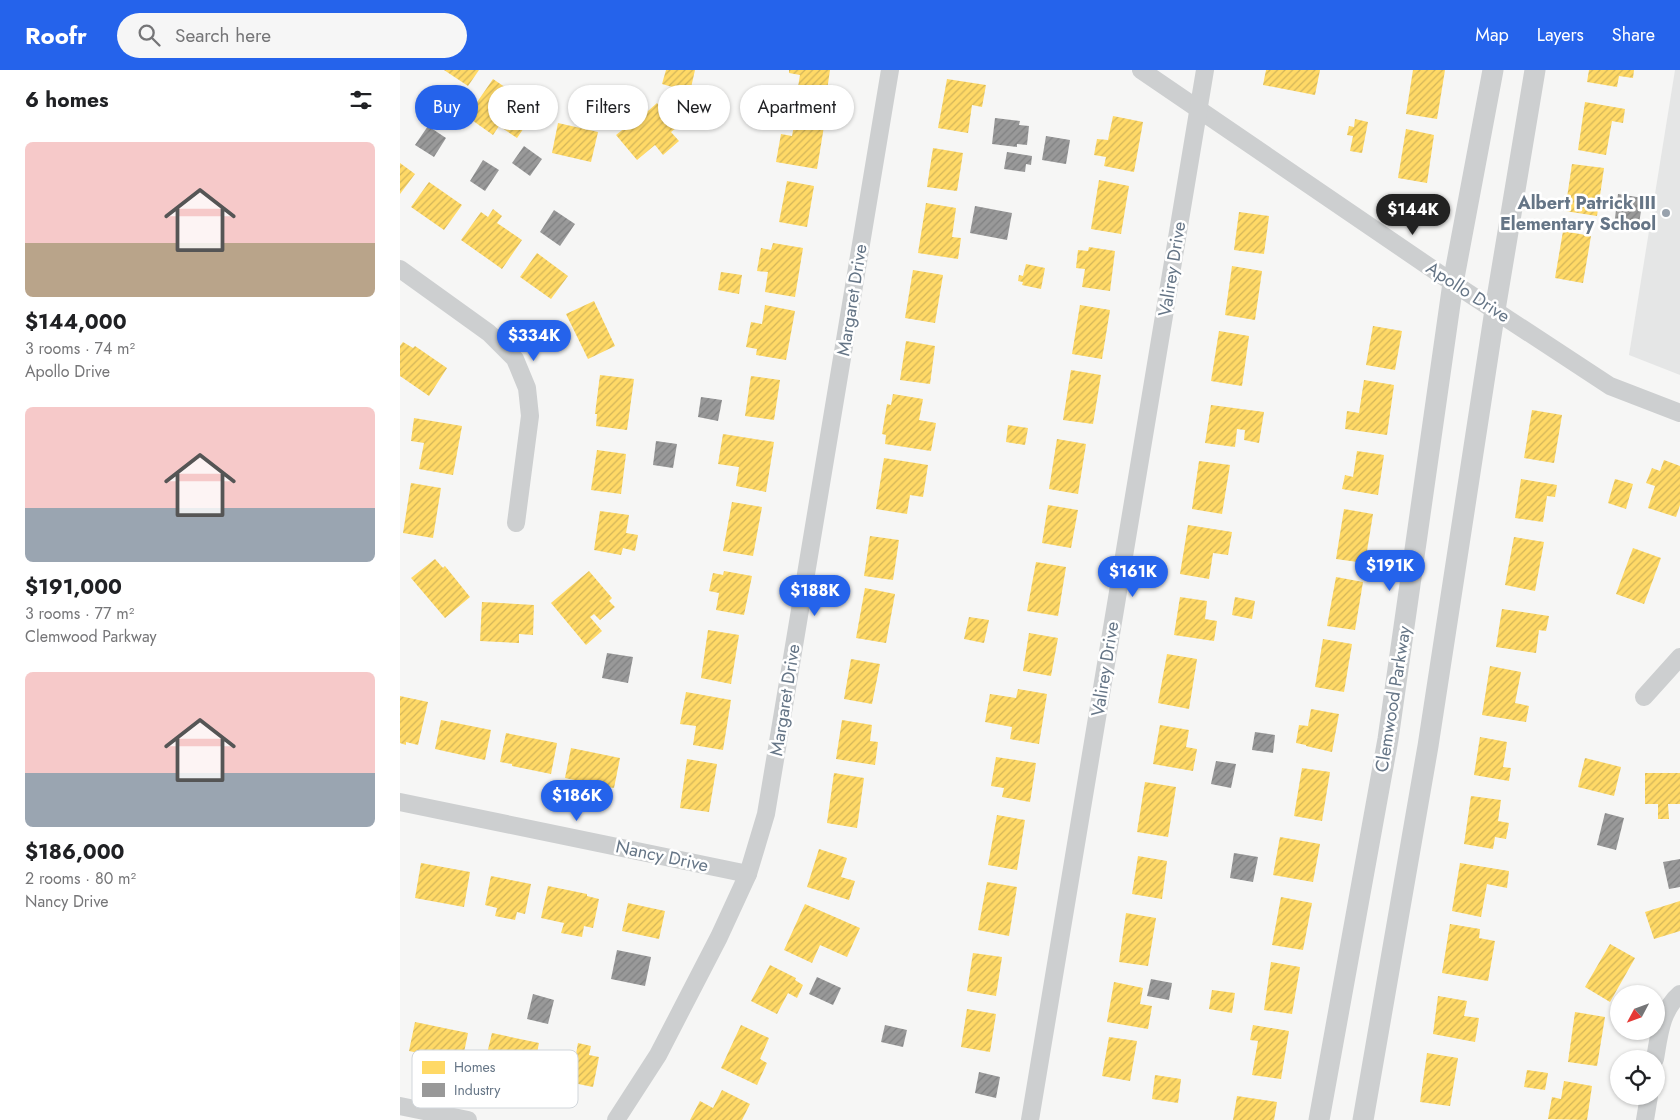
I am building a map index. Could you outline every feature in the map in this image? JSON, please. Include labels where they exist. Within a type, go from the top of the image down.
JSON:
[{"type":"street","name":"Margaret Drive","points":[[616,1120],[658,1055],[719,937],[748,874],[766,814],[890,70]]},
{"type":"street","name":"Apollo Drive","points":[[1141,70],[1610,386],[1680,413]]},
{"type":"street","name":"Valirey Drive","points":[[1030,1120],[1205,70]]},
{"type":"street","name":"Clemwood Parkway","points":[[1319,1120],[1388,739],[1453,282],[1493,70]]},
{"type":"street","points":[[1363,1120],[1428,746],[1495,310],[1535,70]]},
{"type":"street","points":[[400,269],[489,333],[515,359],[527,388],[530,416],[516,523]]},
{"type":"street","points":[[1644,697],[1680,657]]},
{"type":"street","name":"Nancy Drive","points":[[400,802],[748,874]]},
{"type":"street","points":[[1658,1050],[1664,1016],[1668,1006],[1680,994]]},
{"type":"street","points":[[1645,1120],[1648,1105]]},
{"type":"street","points":[[400,1106],[468,1120]]},
{"type":"shaded area","name":"Albert Patrick III Elementary School","points":[[1675,70],[1680,70],[1680,375],[1629,355]]},
{"type":"building: Homes","points":[[444,70],[479,70],[469,85]]},
{"type":"building: Homes","points":[[666,70],[695,70],[692,85],[662,84]]},
{"type":"building: Homes","points":[[789,70],[830,70],[828,85],[798,85],[800,75],[789,73]]},
{"type":"building: Homes","points":[[1266,70],[1320,70],[1315,95],[1263,85]]},
{"type":"building: Homes","points":[[1413,70],[1445,70],[1437,119],[1406,114]]},
{"type":"building: Homes","points":[[1589,70],[1634,70],[1633,78],[1619,76],[1617,87],[1587,82]]},
{"type":"building: Homes","points":[[493,79],[502,85],[489,85]]},
{"type":"building: Homes","points":[[947,79],[986,85],[982,107],[972,105],[968,133],[938,128]]},
{"type":"building: Homes","points":[[488,86],[488,130],[496,130],[493,135],[478,124],[478,101]]},
{"type":"building: Homes","points":[[1585,102],[1625,109],[1623,123],[1612,121],[1606,155],[1578,150]]},
{"type":"building: Homes","points":[[657,103],[658,130],[673,130],[671,132],[679,141],[663,155],[655,145],[637,160],[616,135],[622,130],[648,130],[648,111]]},
{"type":"building: Homes","points":[[1113,116],[1143,122],[1134,172],[1104,166],[1106,157],[1094,155],[1097,139],[1108,140]]},
{"type":"building: Homes","points":[[1355,119],[1368,122],[1362,153],[1350,151],[1353,136],[1347,135],[1349,126],[1354,127]]},
{"type":"building: Homes","points":[[558,123],[568,125],[568,130],[598,132],[591,162],[552,153]]},
{"type":"building: Homes","points":[[1406,129],[1434,135],[1427,183],[1398,178]]},
{"type":"building: Homes","points":[[505,130],[523,130],[517,138]]},
{"type":"building: Homes","points":[[793,130],[823,130],[817,169],[776,162],[781,134],[792,136]]},
{"type":"building: Homes","points":[[933,148],[963,153],[957,191],[927,187]]},
{"type":"building: Homes","points":[[400,163],[415,174],[400,194]]},
{"type":"building: Homes","points":[[1572,164],[1604,168],[1597,216],[1565,211]]},
{"type":"building: Homes","points":[[1099,180],[1129,186],[1121,234],[1091,229]]},
{"type":"building: Homes","points":[[787,181],[814,186],[807,227],[779,222]]},
{"type":"building: Homes","points":[[429,182],[462,205],[444,230],[411,207]]},
{"type":"building: Homes","points":[[926,203],[956,208],[952,237],[961,238],[958,259],[918,253]]},
{"type":"building: Homes","points":[[493,209],[502,216],[497,223],[522,240],[502,269],[461,240],[481,212],[488,217]]},
{"type":"building: Homes","points":[[1239,212],[1269,216],[1264,254],[1234,250]]},
{"type":"building: Homes","points":[[1563,231],[1591,236],[1583,283],[1555,278]]},
{"type":"building: Homes","points":[[773,243],[803,248],[795,297],[765,292],[768,272],[757,271],[761,248],[771,250]]},
{"type":"building: Homes","points":[[1089,247],[1115,251],[1110,291],[1082,287],[1085,269],[1076,268],[1078,250],[1088,251]]},
{"type":"building: Homes","points":[[537,253],[568,276],[551,299],[520,277]]},
{"type":"building: Homes","points":[[1026,264],[1045,268],[1041,289],[1022,285],[1023,282],[1018,281],[1019,275],[1023,276]]},
{"type":"building: Homes","points":[[1232,266],[1262,271],[1255,320],[1225,315]]},
{"type":"building: Homes","points":[[913,270],[943,275],[935,323],[905,318]]},
{"type":"building: Homes","points":[[721,272],[742,275],[739,294],[718,290]]},
{"type":"building: Homes","points":[[594,301],[615,346],[588,359],[566,314]]},
{"type":"building: Homes","points":[[765,305],[795,311],[786,360],[756,355],[757,349],[746,347],[751,322],[762,324]]},
{"type":"building: Homes","points":[[1080,305],[1110,310],[1102,359],[1072,354]]},
{"type":"building: Homes","points":[[1373,326],[1402,331],[1395,370],[1366,365]]},
{"type":"building: Homes","points":[[1219,331],[1249,336],[1242,386],[1211,381]]},
{"type":"building: Homes","points":[[906,341],[935,346],[930,384],[900,380]]},
{"type":"building: Homes","points":[[403,342],[413,348],[415,346],[447,368],[429,396],[400,376],[400,346]]},
{"type":"building: Homes","points":[[1071,370],[1101,375],[1093,424],[1063,420]]},
{"type":"building: Homes","points":[[600,375],[634,379],[627,430],[596,426],[597,414],[595,414]]},
{"type":"building: Homes","points":[[751,376],[780,380],[774,420],[745,416]]},
{"type":"building: Homes","points":[[1364,380],[1394,385],[1387,435],[1345,429],[1347,411],[1359,413]]},
{"type":"building: Homes","points":[[893,394],[923,399],[919,420],[936,423],[931,451],[885,444],[886,435],[882,434],[887,404],[891,405]]},
{"type":"building: Homes","points":[[1211,405],[1264,412],[1259,443],[1244,440],[1245,430],[1237,429],[1235,447],[1205,443]]},
{"type":"building: Homes","points":[[1532,410],[1562,415],[1554,463],[1524,458]]},
{"type":"building: Homes","points":[[414,418],[462,426],[453,475],[419,469],[424,443],[411,441]]},
{"type":"building: Homes","points":[[1008,425],[1028,428],[1025,445],[1006,442]]},
{"type":"building: Homes","points":[[723,434],[774,442],[766,492],[736,486],[739,467],[718,464]]},
{"type":"building: Homes","points":[[1057,439],[1086,444],[1078,494],[1049,489]]},
{"type":"building: Homes","points":[[597,450],[626,454],[621,494],[591,490]]},
{"type":"building: Homes","points":[[1357,451],[1384,455],[1378,495],[1342,489],[1345,475],[1353,477]]},
{"type":"building: Homes","points":[[884,458],[928,465],[923,497],[910,495],[907,514],[876,509]]},
{"type":"building: Homes","points":[[1664,460],[1680,466],[1680,505],[1676,517],[1648,508],[1655,486],[1646,483],[1652,468],[1660,471]]},
{"type":"building: Homes","points":[[1199,461],[1230,465],[1222,514],[1192,509]]},
{"type":"building: Homes","points":[[1521,479],[1557,485],[1555,497],[1547,496],[1543,522],[1515,518]]},
{"type":"building: Homes","points":[[1615,479],[1633,484],[1626,509],[1608,503]]},
{"type":"building: Homes","points":[[411,483],[441,488],[433,538],[403,533]]},
{"type":"building: Homes","points":[[732,502],[762,507],[753,556],[723,551]]},
{"type":"building: Homes","points":[[1048,505],[1078,510],[1071,548],[1042,543]]},
{"type":"building: Homes","points":[[1344,509],[1373,514],[1365,563],[1336,559]]},
{"type":"building: Homes","points":[[600,511],[629,515],[626,533],[638,535],[635,551],[623,548],[621,555],[594,550]]},
{"type":"building: Homes","points":[[1188,525],[1232,532],[1228,555],[1213,553],[1209,579],[1180,574]]},
{"type":"building: Homes","points":[[870,536],[899,540],[893,580],[864,576]]},
{"type":"building: Homes","points":[[1514,537],[1544,542],[1535,591],[1505,585]]},
{"type":"building: Homes","points":[[1633,548],[1661,558],[1644,604],[1616,594]]},
{"type":"building: Homes","points":[[435,559],[443,568],[445,566],[470,597],[445,618],[411,578]]},
{"type":"building: Homes","points":[[1036,562],[1066,567],[1058,616],[1027,611]]},
{"type":"building: Homes","points":[[589,571],[612,598],[609,601],[615,607],[600,620],[594,614],[590,617],[602,631],[586,645],[551,603]]},
{"type":"building: Homes","points":[[724,571],[752,576],[744,615],[716,610],[719,593],[709,591],[713,573],[723,575]]},
{"type":"building: Homes","points":[[1336,577],[1363,582],[1355,630],[1327,626]]},
{"type":"building: Homes","points":[[865,588],[895,594],[886,643],[856,638]]},
{"type":"building: Homes","points":[[1180,597],[1207,601],[1205,619],[1217,621],[1214,641],[1174,635]]},
{"type":"building: Homes","points":[[1235,597],[1255,601],[1252,619],[1232,615]]},
{"type":"building: Homes","points":[[482,602],[534,605],[533,635],[519,634],[519,643],[480,641]]},
{"type":"building: Homes","points":[[1502,609],[1549,616],[1546,631],[1539,630],[1536,653],[1496,647]]},
{"type":"building: Homes","points":[[969,617],[989,620],[984,643],[964,639]]},
{"type":"building: Homes","points":[[708,630],[739,635],[731,684],[701,678]]},
{"type":"building: Homes","points":[[1029,633],[1058,638],[1051,676],[1023,671]]},
{"type":"building: Homes","points":[[1323,639],[1352,644],[1344,692],[1315,687]]},
{"type":"building: Homes","points":[[1167,654],[1197,659],[1189,709],[1158,703]]},
{"type":"building: Homes","points":[[851,659],[880,664],[872,704],[844,699]]},
{"type":"building: Homes","points":[[1490,666],[1521,672],[1515,703],[1529,706],[1526,722],[1482,715]]},
{"type":"building: Homes","points":[[1018,689],[1047,694],[1039,744],[1010,739],[1012,727],[985,722],[990,694],[1016,698]]},
{"type":"building: Homes","points":[[686,692],[731,700],[723,750],[693,745],[696,726],[680,724]]},
{"type":"building: Homes","points":[[400,696],[428,702],[418,745],[406,742],[406,745],[400,743]]},
{"type":"building: Homes","points":[[1311,709],[1339,714],[1332,752],[1296,743],[1299,725],[1308,726]]},
{"type":"building: Homes","points":[[441,720],[491,730],[485,760],[435,749]]},
{"type":"building: Homes","points":[[842,720],[872,725],[870,741],[878,742],[875,765],[836,759]]},
{"type":"building: Homes","points":[[1160,725],[1189,730],[1186,747],[1197,749],[1193,771],[1153,764]]},
{"type":"building: Homes","points":[[506,733],[557,743],[551,774],[500,762]]},
{"type":"building: Homes","points":[[1480,737],[1507,742],[1503,767],[1511,768],[1509,781],[1474,775]]},
{"type":"building: Homes","points":[[571,748],[620,758],[614,788],[565,778]]},
{"type":"building: Homes","points":[[996,757],[1036,763],[1030,802],[1002,797],[1004,788],[991,786]]},
{"type":"building: Homes","points":[[1585,758],[1621,767],[1614,796],[1578,787]]},
{"type":"building: Homes","points":[[687,759],[717,764],[709,812],[680,808]]},
{"type":"building: Homes","points":[[1302,768],[1330,772],[1322,821],[1294,816]]},
{"type":"building: Homes","points":[[834,773],[864,778],[857,828],[827,823]]},
{"type":"building: Homes","points":[[1645,773],[1680,773],[1680,804],[1668,804],[1669,819],[1658,819],[1658,804],[1645,804]]},
{"type":"building: Homes","points":[[1145,782],[1176,787],[1168,837],[1137,832]]},
{"type":"building: Homes","points":[[1471,796],[1501,800],[1498,821],[1509,823],[1506,839],[1495,837],[1493,849],[1464,844]]},
{"type":"building: Homes","points":[[997,815],[1025,820],[1017,870],[988,865]]},
{"type":"building: Homes","points":[[1280,837],[1320,844],[1313,882],[1273,875]]},
{"type":"building: Homes","points":[[819,849],[847,858],[841,877],[855,881],[849,900],[807,887]]},
{"type":"building: Homes","points":[[1138,856],[1167,861],[1162,899],[1132,894]]},
{"type":"building: Homes","points":[[421,863],[470,872],[464,907],[415,898]]},
{"type":"building: Homes","points":[[1460,863],[1509,871],[1507,888],[1487,884],[1481,917],[1452,911]]},
{"type":"building: Homes","points":[[491,876],[531,884],[525,914],[517,912],[515,920],[495,916],[497,908],[485,905]]},
{"type":"building: Homes","points":[[987,882],[1017,887],[1009,936],[978,930]]},
{"type":"building: Homes","points":[[548,886],[587,894],[587,896],[599,899],[593,928],[584,926],[582,937],[561,933],[564,923],[541,918]]},
{"type":"building: Homes","points":[[1281,897],[1312,903],[1303,950],[1272,945]]},
{"type":"building: Homes","points":[[1680,901],[1680,931],[1654,939],[1645,912]]},
{"type":"building: Homes","points":[[628,903],[665,911],[659,939],[622,931]]},
{"type":"building: Homes","points":[[805,904],[860,928],[847,957],[820,945],[812,963],[784,950]]},
{"type":"building: Homes","points":[[1126,913],[1156,918],[1148,966],[1119,962]]},
{"type":"building: Homes","points":[[1450,924],[1480,929],[1479,938],[1495,941],[1488,981],[1442,973]]},
{"type":"building: Homes","points":[[1610,944],[1635,958],[1620,985],[1610,985],[1610,1002],[1585,987]]},
{"type":"building: Homes","points":[[973,953],[1002,957],[996,996],[967,991]]},
{"type":"building: Homes","points":[[1271,962],[1300,967],[1292,1014],[1264,1010]]},
{"type":"building: Homes","points":[[770,965],[796,978],[795,980],[803,985],[797,998],[788,993],[777,1014],[751,1001]]},
{"type":"building: Homes","points":[[1114,982],[1143,988],[1140,1004],[1152,1006],[1148,1029],[1107,1022]]},
{"type":"building: Homes","points":[[1212,990],[1235,993],[1232,1013],[1209,1009]]},
{"type":"building: Homes","points":[[1438,996],[1467,1001],[1464,1016],[1479,1018],[1475,1042],[1433,1034]]},
{"type":"building: Homes","points":[[967,1009],[996,1014],[990,1052],[961,1047]]},
{"type":"building: Homes","points":[[1575,1012],[1605,1017],[1597,1066],[1568,1062]]},
{"type":"building: Homes","points":[[415,1022],[468,1033],[464,1050],[409,1051]]},
{"type":"building: Homes","points":[[741,1025],[769,1038],[760,1059],[767,1063],[757,1085],[721,1068]]},
{"type":"building: Homes","points":[[1253,1025],[1289,1031],[1281,1079],[1252,1075],[1258,1041],[1250,1040]]},
{"type":"building: Homes","points":[[492,1033],[539,1043],[538,1050],[488,1050]]},
{"type":"building: Homes","points":[[1109,1037],[1137,1041],[1130,1081],[1102,1076]]},
{"type":"building: Homes","points":[[578,1043],[591,1046],[589,1055],[599,1057],[593,1087],[578,1084]]},
{"type":"building: Homes","points":[[1427,1053],[1458,1058],[1450,1106],[1420,1102]]},
{"type":"building: Homes","points":[[1527,1070],[1548,1073],[1545,1090],[1524,1087]]},
{"type":"building: Homes","points":[[1155,1075],[1181,1079],[1178,1103],[1152,1099]]},
{"type":"building: Homes","points":[[1564,1081],[1592,1086],[1587,1120],[1548,1119],[1552,1097],[1561,1099]]},
{"type":"building: Homes","points":[[722,1090],[750,1104],[742,1120],[690,1120],[700,1101],[713,1108]]},
{"type":"building: Homes","points":[[1237,1096],[1277,1102],[1274,1120],[1233,1120]]},
{"type":"building: Industry","points":[[995,118],[1020,121],[1019,125],[1029,126],[1027,145],[1017,144],[1017,147],[992,144]]},
{"type":"building: Industry","points":[[425,130],[434,130],[446,138],[434,157],[415,145]]},
{"type":"building: Industry","points":[[1046,136],[1070,140],[1066,164],[1042,160]]},
{"type":"building: Industry","points":[[524,146],[542,159],[530,176],[512,163]]},
{"type":"building: Industry","points":[[1007,152],[1032,156],[1031,165],[1026,164],[1025,172],[1004,169]]},
{"type":"building: Industry","points":[[483,160],[499,170],[485,191],[470,181]]},
{"type":"building: Industry","points":[[1618,194],[1643,198],[1638,230],[1614,226]]},
{"type":"building: Industry","points":[[975,206],[1012,213],[1007,240],[970,233]]},
{"type":"building: Industry","points":[[554,210],[575,224],[560,246],[540,232]]},
{"type":"building: Industry","points":[[701,397],[722,400],[718,421],[698,417]]},
{"type":"building: Industry","points":[[656,441],[677,444],[673,468],[653,465]]},
{"type":"building: Industry","points":[[607,653],[633,657],[628,683],[602,678]]},
{"type":"building: Industry","points":[[1255,732],[1275,735],[1273,753],[1252,750]]},
{"type":"building: Industry","points":[[1216,761],[1236,764],[1231,788],[1211,784]]},
{"type":"building: Industry","points":[[1605,813],[1624,818],[1616,850],[1597,845]]},
{"type":"building: Industry","points":[[1234,853],[1258,857],[1253,882],[1230,878]]},
{"type":"building: Industry","points":[[1680,859],[1680,887],[1669,889],[1663,862]]},
{"type":"building: Industry","points":[[617,950],[651,957],[645,986],[611,979]]},
{"type":"building: Industry","points":[[817,977],[841,988],[833,1005],[809,994]]},
{"type":"building: Industry","points":[[1151,979],[1172,983],[1169,1000],[1147,996]]},
{"type":"building: Industry","points":[[533,994],[554,1000],[548,1024],[527,1019]]},
{"type":"building: Industry","points":[[885,1025],[907,1030],[903,1047],[881,1042]]},
{"type":"building: Industry","points":[[979,1072],[1000,1077],[996,1098],[975,1093]]},
{"type":"place","name":"Albert Patrick III Elementary School","points":[[1666,213]]}]
